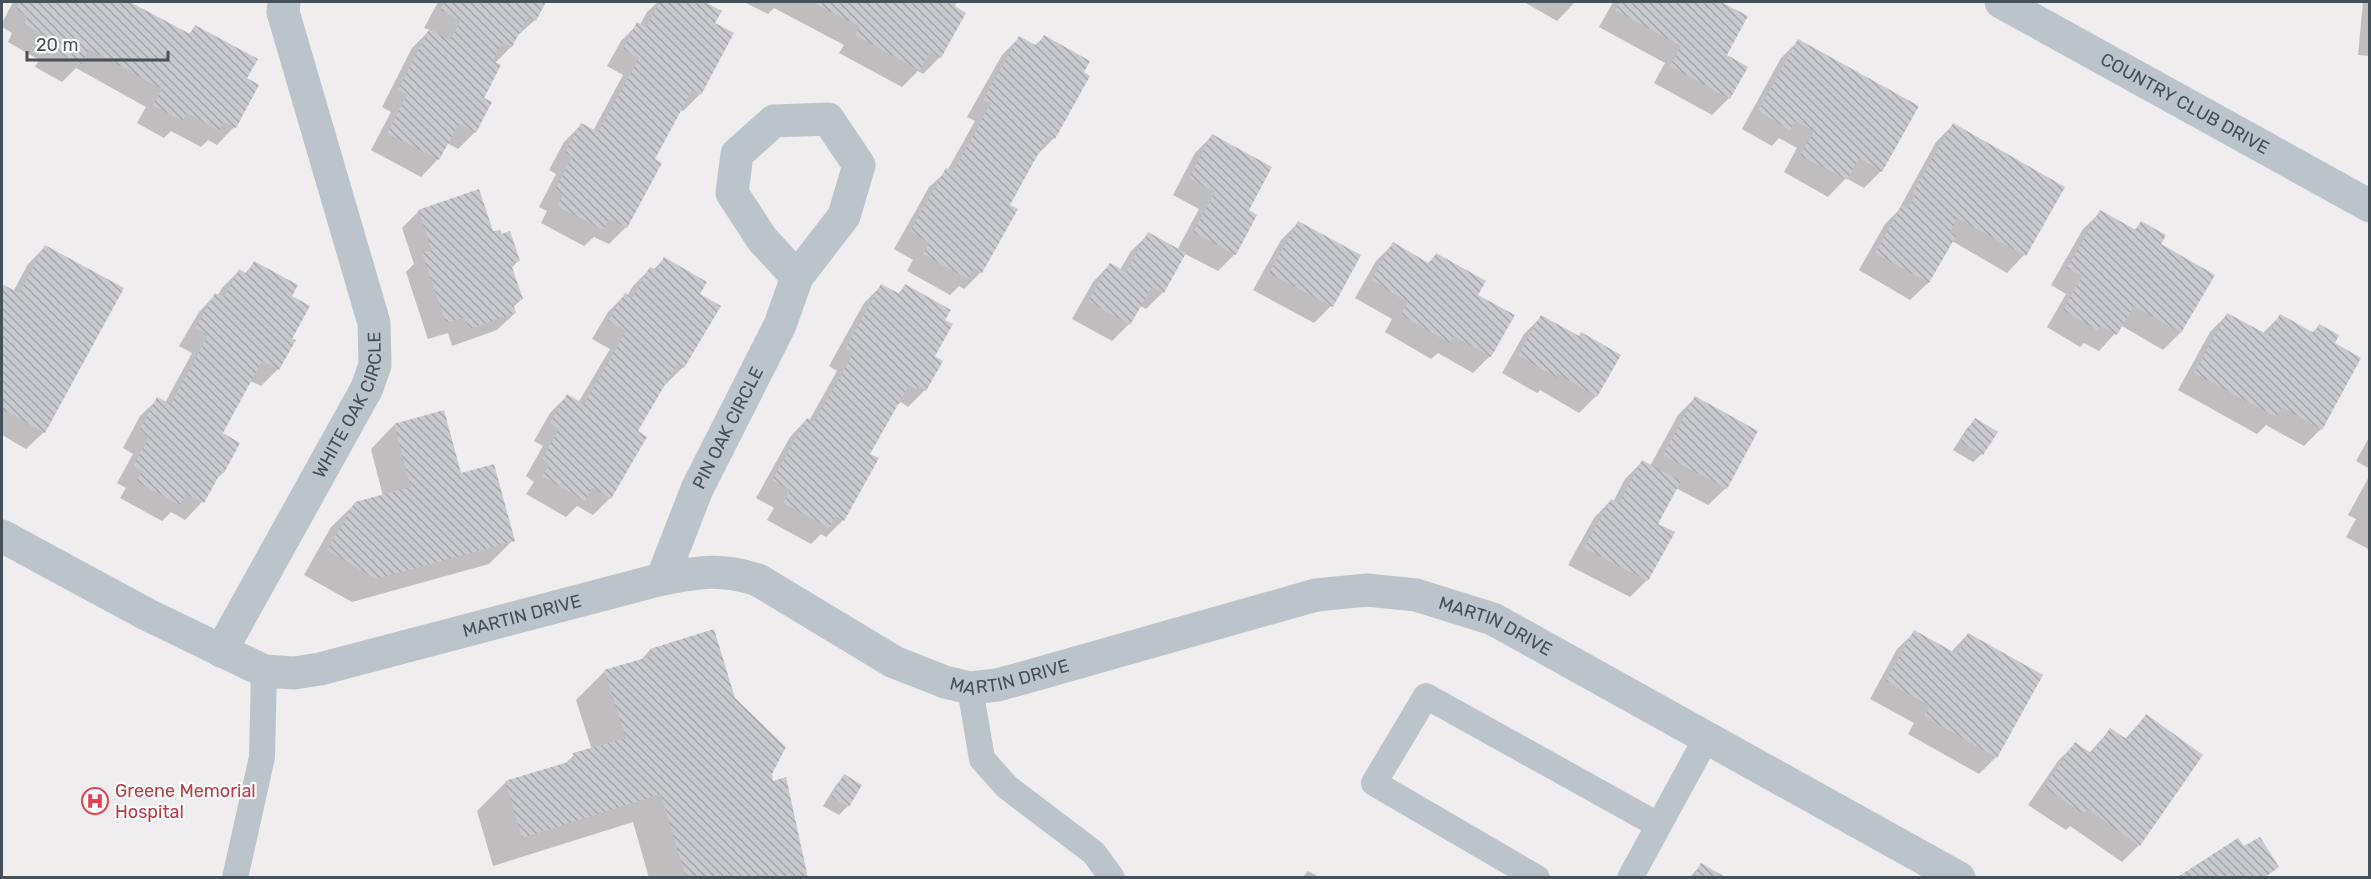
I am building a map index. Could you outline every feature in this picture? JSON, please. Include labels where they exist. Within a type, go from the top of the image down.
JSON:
[{"type":"street","name":"WHITE OAK CIRCLE","points":[[221,651],[367,388],[375,365],[374,323],[283,12],[284,2]]},
{"type":"street","name":"COUNTRY CLUB DRIVE","points":[[2001,2],[2370,206]]},
{"type":"street","name":"PIN OAK CIRCLE","points":[[662,579],[697,489],[780,325],[797,277],[844,216],[859,165],[828,119],[774,121],[737,154],[732,193],[762,239],[797,277]]},
{"type":"street","name":"MARTIN DRIVE","points":[[2,536],[148,615],[221,651],[264,671],[294,673],[320,669],[662,579],[705,571],[734,572],[758,580],[894,662],[945,682],[970,687],[1023,678],[1316,595],[1367,590],[1416,596],[1493,619],[1959,878]]},
{"type":"lane","points":[[235,878],[262,757],[264,671]]},
{"type":"lane","points":[[970,687],[982,759],[1006,787],[1094,853],[1112,878]]},
{"type":"lane","points":[[1537,878],[1374,783],[1426,696],[1658,825]]},
{"type":"lane","points":[[1630,878],[1707,737]]},
{"type":"building","points":[[20,2],[130,2],[190,34],[195,25],[258,59],[247,78],[259,85],[236,128],[223,122],[219,131],[187,113],[182,121],[153,105],[162,89],[126,69],[89,49],[81,65],[51,49],[55,42],[24,24],[28,16],[16,9]]},
{"type":"building","points":[[445,2],[546,2],[536,21],[528,17],[512,47],[502,43],[493,61],[501,65],[484,98],[492,102],[476,133],[459,124],[439,160],[387,133],[407,95],[398,90],[429,29],[450,40],[461,20],[440,10]]},
{"type":"building","points":[[659,2],[705,2],[722,11],[715,23],[734,33],[701,95],[692,90],[655,159],[662,163],[627,228],[609,219],[603,230],[557,206],[563,194],[555,190],[572,157],[565,152],[581,123],[598,132],[639,58],[623,49],[637,22],[646,27]]},
{"type":"building","points":[[812,2],[957,2],[955,6],[966,13],[941,58],[930,52],[920,71],[855,35],[860,27]]},
{"type":"building","points":[[1620,2],[1721,2],[1748,16],[1727,55],[1748,67],[1730,99],[1670,66],[1681,46],[1615,10]]},
{"type":"building","points":[[1044,35],[1090,61],[1084,72],[1090,76],[1055,139],[1048,136],[1010,205],[1018,209],[982,273],[974,268],[968,279],[923,254],[929,243],[910,231],[946,168],[953,172],[991,103],[983,100],[1019,36],[1037,46]]},
{"type":"building","points":[[1798,39],[1919,106],[1882,172],[1859,158],[1847,180],[1800,155],[1814,131],[1795,121],[1790,130],[1758,111]]},
{"type":"building","points":[[1953,123],[2065,187],[2026,256],[1957,218],[1950,232],[1956,236],[1929,283],[1875,253],[1902,205],[1908,208],[1916,194],[1913,192]]},
{"type":"building","points":[[1212,134],[1272,167],[1249,210],[1257,215],[1236,255],[1193,232],[1215,192],[1189,178]]},
{"type":"building","points":[[479,189],[493,231],[500,230],[502,234],[510,231],[520,261],[511,264],[523,299],[513,303],[516,313],[469,329],[465,317],[446,323],[422,253],[432,250],[418,210]]},
{"type":"building","points":[[2100,210],[2136,230],[2141,221],[2166,235],[2161,244],[2215,275],[2181,333],[2134,306],[2117,335],[2101,326],[2098,331],[2063,310],[2082,276],[2067,268]]},
{"type":"building","points":[[1298,221],[1361,255],[1333,307],[1269,273]]},
{"type":"building","points":[[1148,232],[1186,253],[1164,293],[1152,287],[1130,325],[1088,301],[1110,263],[1126,272]]},
{"type":"building","points":[[1393,242],[1430,264],[1436,253],[1486,281],[1478,295],[1515,315],[1491,357],[1454,336],[1450,343],[1401,315],[1408,302],[1371,280]]},
{"type":"building","points":[[45,245],[124,288],[45,433],[2,409],[2,284],[19,293]]},
{"type":"building","points":[[664,257],[707,282],[700,294],[721,306],[684,368],[677,364],[638,431],[647,437],[611,499],[592,488],[585,501],[542,476],[550,464],[542,459],[559,429],[550,423],[567,394],[584,404],[626,331],[608,321],[625,293],[632,298],[650,267],[657,270]]},
{"type":"building","points":[[254,261],[298,285],[292,296],[310,306],[292,339],[296,340],[279,370],[262,361],[223,433],[240,443],[224,473],[221,472],[204,503],[186,494],[180,505],[136,481],[142,471],[133,466],[149,437],[139,431],[157,397],[171,404],[208,335],[195,328],[215,293],[224,297],[239,269],[247,274]]},
{"type":"building","points":[[881,284],[900,294],[905,284],[951,310],[945,320],[953,324],[935,356],[943,361],[926,391],[918,386],[916,389],[909,385],[870,454],[879,458],[844,521],[836,516],[829,528],[783,503],[790,490],[772,480],[807,418],[814,422],[834,388],[853,353],[845,349]]},
{"type":"building","points":[[2227,313],[2268,335],[2280,314],[2314,333],[2319,324],[2339,335],[2335,343],[2361,358],[2322,430],[2282,407],[2276,417],[2194,373]]},
{"type":"building","points":[[1541,315],[1579,336],[1581,332],[1621,355],[1597,397],[1557,373],[1556,377],[1518,355]]},
{"type":"building","points":[[1695,396],[1758,431],[1727,489],[1663,455]]},
{"type":"building","points":[[444,410],[461,473],[494,464],[515,541],[376,579],[327,550],[355,502],[411,487],[394,424]]},
{"type":"building","points":[[1975,418],[1998,432],[1983,455],[1960,441]]},
{"type":"building","points":[[1642,460],[1681,481],[1658,524],[1675,532],[1648,581],[1584,548],[1611,499],[1619,503]]},
{"type":"building","points":[[714,629],[735,698],[786,747],[772,774],[773,781],[786,777],[808,878],[686,878],[661,794],[522,838],[505,781],[575,760],[573,753],[626,738],[604,670],[652,656],[650,649]]},
{"type":"building","points":[[1914,630],[1957,654],[1968,633],[2043,675],[1997,758],[1924,716],[1930,706],[1886,681]]},
{"type":"building","points":[[2146,714],[2203,755],[2140,846],[2087,809],[2084,814],[2044,787],[2075,742],[2092,754],[2110,728],[2128,740]]},
{"type":"building","points":[[844,774],[862,785],[849,807],[831,797]]},
{"type":"building","points":[[2260,837],[2279,867],[2264,878],[2176,878],[2238,838],[2244,846]]},
{"type":"building","points":[[1701,863],[1727,878],[1693,878]]},
{"type":"place","name":"Greene Memorial Hospital","points":[[95,801]]}]
